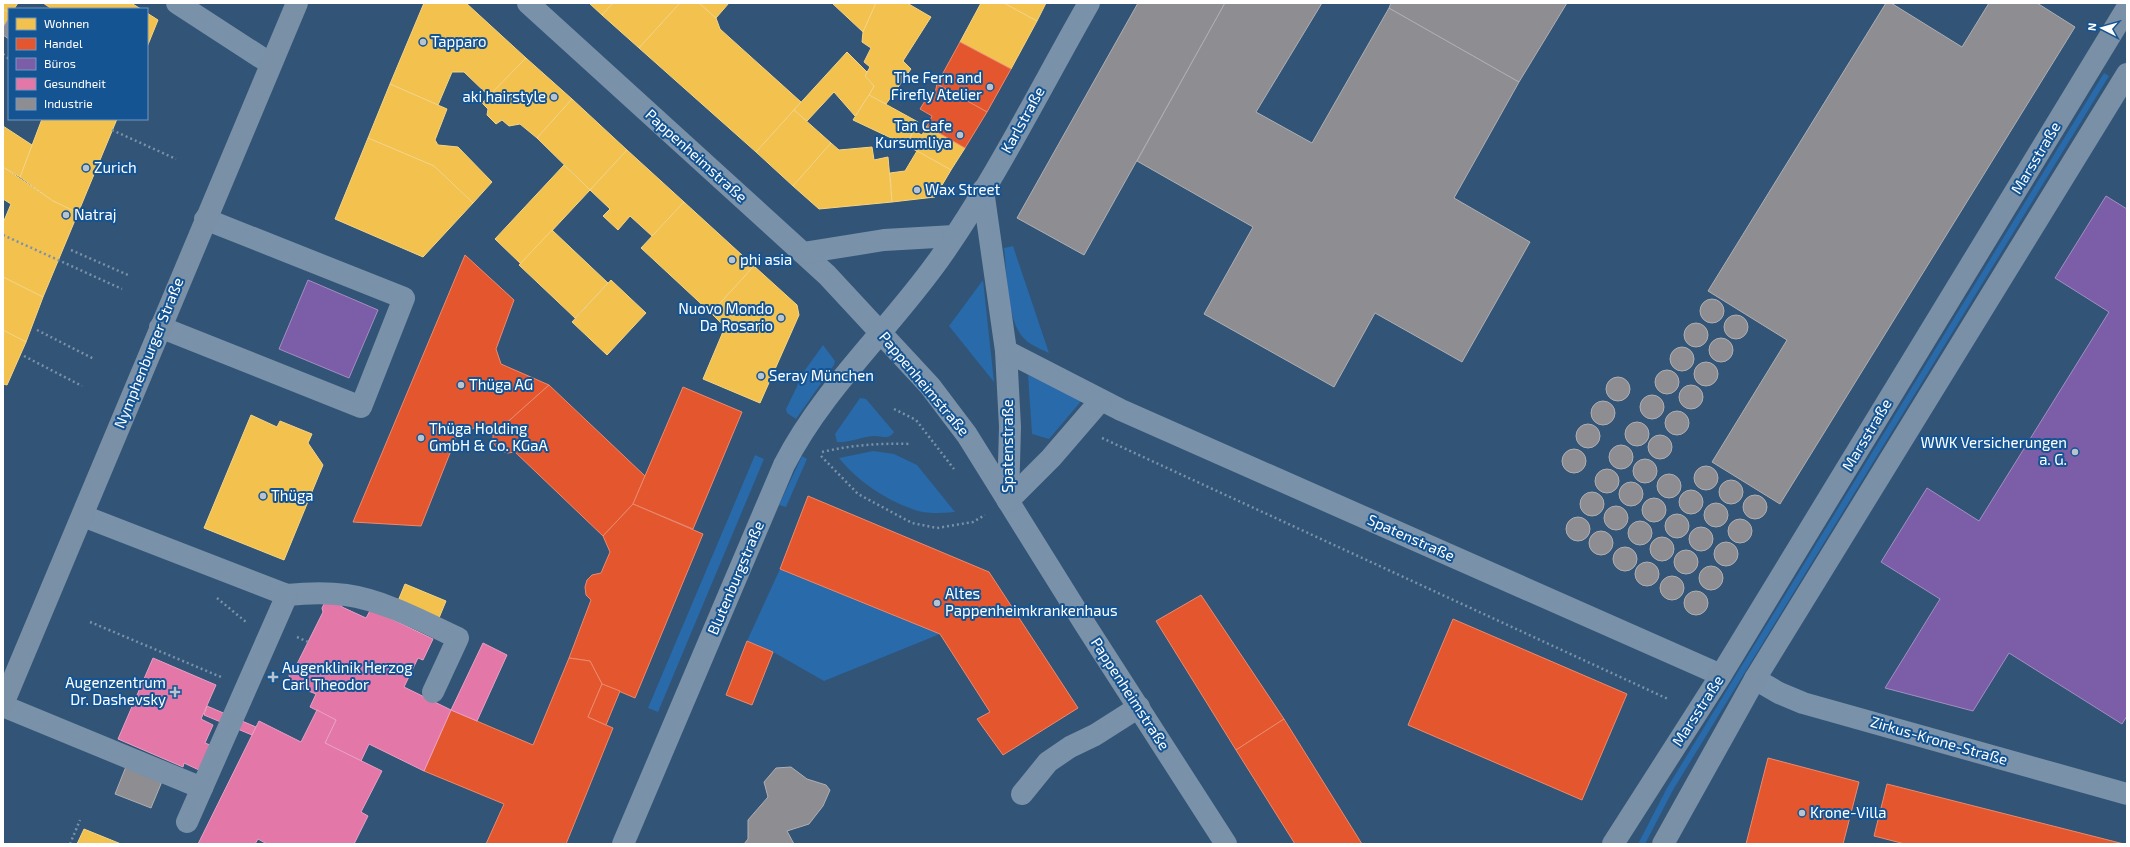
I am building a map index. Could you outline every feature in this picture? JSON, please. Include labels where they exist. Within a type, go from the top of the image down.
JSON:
[{"type":"main road","name":"Nymphenburger Straße","points":[[3,705],[83,516],[205,219],[297,3]]},
{"type":"main road","name":"Marsstraße","points":[[1613,844],[1721,675],[2124,20]]},
{"type":"main road","name":"Marsstraße","points":[[1662,844],[1755,679],[2127,74]]},
{"type":"street","points":[[177,3],[271,64]]},
{"type":"street","name":"Pappenheimstraße","points":[[528,3],[715,174],[803,252],[880,331],[930,386],[967,435],[1226,844]]},
{"type":"street","name":"Karlstraße","points":[[880,331],[923,280],[954,236],[983,190],[1089,3]]},
{"type":"street","name":"Spatenstraße","points":[[983,190],[1006,351],[1010,427],[1008,501]]},
{"type":"street","points":[[160,327],[361,407],[404,298],[205,219]]},
{"type":"street","points":[[803,252],[884,240],[954,236]]},
{"type":"street","name":"Blutenburgstraße","points":[[623,844],[784,465],[798,437],[815,413],[880,331]]},
{"type":"street","name":"Spatenstraße","points":[[1006,351],[1100,400],[1721,675]]},
{"type":"street","name":"Spatenstraße","points":[[1008,501],[1052,458],[1100,400]]},
{"type":"street","points":[[83,516],[287,595],[307,593],[346,595],[412,617],[458,638],[433,692]]},
{"type":"street","points":[[187,822],[287,595]]},
{"type":"street","name":"Zirkus-Krone-Straße","points":[[1755,679],[1779,693],[1803,703],[2127,794]]},
{"type":"street","points":[[3,705],[202,788]]},
{"type":"street","points":[[1022,794],[1048,762],[1070,747],[1095,735],[1139,707]]},
{"type":"path","points":[[112,130],[176,159]]},
{"type":"path","points":[[3,235],[122,289]]},
{"type":"path","points":[[71,250],[128,275]]},
{"type":"path","points":[[37,330],[94,359]]},
{"type":"path","points":[[24,356],[82,386]]},
{"type":"path","points":[[1100,437],[1668,699]]},
{"type":"path","points":[[911,444],[866,444],[845,446],[819,453],[858,494],[912,523],[936,528],[973,522],[1008,501]]},
{"type":"path","points":[[90,622],[186,661],[246,689]]},
{"type":"path","points":[[70,844],[80,820]]},
{"type":"shaded area","points":[[2104,73],[2109,76],[1673,790],[1645,844],[1638,844],[1667,788]]},
{"type":"shaded area","points":[[1013,246],[1049,353],[1032,345],[1022,336],[1015,324],[1008,291],[1004,248]]},
{"type":"shaded area","points":[[983,280],[994,382],[949,326]]},
{"type":"shaded area","points":[[823,345],[835,361],[834,365],[796,419],[787,413],[786,409],[805,370]]},
{"type":"shaded area","points":[[1028,375],[1083,399],[1049,439],[1032,434]]},
{"type":"shaded area","points":[[860,398],[866,399],[894,432],[892,435],[887,437],[873,436],[846,442],[837,442],[835,434]]},
{"type":"shaded area","points":[[873,451],[894,454],[917,465],[955,512],[936,513],[918,511],[885,497],[855,475],[839,458]]},
{"type":"shaded area","points":[[755,455],[764,459],[658,712],[648,708]]},
{"type":"shaded area","points":[[802,456],[807,459],[786,507],[779,505]]},
{"type":"shaded area","points":[[780,569],[940,634],[824,681],[773,652],[747,641]]},
{"type":"building: Wohnen","points":[[3,3],[18,3],[15,8],[8,8],[8,12],[3,9]]},
{"type":"building: Wohnen","points":[[43,3],[131,3],[139,8],[50,8]]},
{"type":"building: Wohnen","points":[[424,3],[466,3],[526,58],[489,96],[464,72],[452,72],[438,105],[390,84]]},
{"type":"building: Wohnen","points":[[589,3],[613,3],[602,15]]},
{"type":"building: Wohnen","points":[[613,3],[680,3],[639,48],[602,15]]},
{"type":"building: Wohnen","points":[[680,3],[699,3],[716,18],[720,29],[801,102],[756,152],[639,48]]},
{"type":"building: Wohnen","points":[[699,3],[729,3],[716,18]]},
{"type":"building: Wohnen","points":[[832,3],[876,3],[863,32]]},
{"type":"building: Wohnen","points":[[876,3],[907,3],[931,17],[903,61],[911,69],[886,104],[869,95],[874,86],[865,76],[870,67],[864,62],[871,48],[862,42],[863,32]]},
{"type":"building: Wohnen","points":[[981,3],[1004,3],[1037,21],[1011,69],[960,42]]},
{"type":"building: Wohnen","points":[[1004,3],[1046,3],[1037,21]]},
{"type":"building: Wohnen","points":[[3,9],[8,12],[8,20],[3,27]]},
{"type":"building: Wohnen","points":[[148,14],[158,20],[148,45]]},
{"type":"building: Wohnen","points":[[847,52],[867,72],[865,76],[874,86],[869,95],[855,116],[834,92],[807,121],[794,110]]},
{"type":"building: Wohnen","points":[[526,58],[572,99],[537,138],[520,124],[509,126],[502,120],[496,124],[487,115],[488,109],[482,103]]},
{"type":"building: Wohnen","points":[[390,84],[447,109],[435,140],[438,145],[458,147],[492,182],[473,203],[434,166],[368,138]]},
{"type":"building: Wohnen","points":[[869,95],[918,122],[906,145],[853,120]]},
{"type":"building: Wohnen","points":[[572,99],[627,150],[590,190],[537,138]]},
{"type":"building: Wohnen","points":[[794,110],[831,143],[793,186],[756,152]]},
{"type":"building: Wohnen","points":[[42,120],[117,120],[78,213],[53,201],[20,177]]},
{"type":"building: Wohnen","points":[[3,126],[32,145],[20,177],[3,167]]},
{"type":"building: Wohnen","points":[[927,126],[965,148],[951,170],[906,145],[914,131],[922,135]]},
{"type":"building: Wohnen","points":[[368,138],[434,166],[473,203],[423,257],[335,219]]},
{"type":"building: Wohnen","points":[[831,143],[839,150],[872,147],[874,160],[888,157],[892,202],[819,209],[793,186]]},
{"type":"building: Wohnen","points":[[627,150],[684,202],[652,236],[630,216],[618,230],[603,216],[610,209],[590,190]]},
{"type":"building: Wohnen","points":[[917,151],[951,170],[935,197],[892,202],[890,173],[905,171]]},
{"type":"building: Wohnen","points":[[564,165],[590,190],[521,264],[495,239]]},
{"type":"building: Wohnen","points":[[3,167],[53,201],[78,213],[43,297],[3,277],[3,223],[11,204],[3,199]]},
{"type":"building: Wohnen","points":[[684,202],[754,266],[711,313],[641,248]]},
{"type":"building: Wohnen","points":[[552,230],[608,283],[575,318],[519,265]]},
{"type":"building: Wohnen","points":[[754,266],[797,305],[799,315],[760,403],[703,379],[725,327],[711,313]]},
{"type":"building: Wohnen","points":[[3,277],[43,297],[26,342],[3,330]]},
{"type":"building: Wohnen","points":[[611,280],[646,313],[607,355],[572,322]]},
{"type":"building: Wohnen","points":[[3,330],[26,342],[7,385],[3,384]]},
{"type":"building: Wohnen","name":"Thüga","points":[[251,415],[277,427],[280,421],[312,434],[308,443],[323,465],[284,560],[204,528]]},
{"type":"building: Wohnen","points":[[405,584],[446,601],[439,618],[398,601]]},
{"type":"building: Wohnen","points":[[84,829],[121,844],[77,844]]},
{"type":"building: Handel","points":[[960,42],[1011,69],[987,112],[937,84]]},
{"type":"building: Handel","points":[[937,84],[987,112],[965,148],[927,126],[932,116],[920,109],[931,91],[935,93]]},
{"type":"building: Handel","points":[[465,255],[514,300],[496,349],[501,364],[549,385],[493,435],[474,428],[456,438],[421,526],[353,522]]},
{"type":"building: Handel","points":[[549,385],[645,476],[633,504],[603,536],[515,452],[508,453],[498,450],[493,442],[493,435]]},
{"type":"building: Handel","points":[[683,387],[742,412],[693,529],[633,504]]},
{"type":"building: Handel","name":"Altes Pappenheimkrankenhaus","points":[[808,496],[989,572],[1078,708],[1003,755],[977,719],[990,712],[940,634],[780,569]]},
{"type":"building: Handel","points":[[633,504],[703,534],[635,698],[602,684],[590,661],[569,658],[591,600],[586,595],[585,587],[587,580],[592,575],[601,573],[610,552],[603,536]]},
{"type":"building: Handel","points":[[1201,595],[1284,719],[1236,750],[1156,621]]},
{"type":"building: Handel","points":[[1453,619],[1627,694],[1582,800],[1408,725]]},
{"type":"building: Handel","points":[[747,641],[773,652],[752,705],[726,695]]},
{"type":"building: Handel","points":[[569,658],[590,661],[602,684],[588,717],[613,728],[566,844],[486,844],[504,804],[424,771],[451,710],[533,745]]},
{"type":"building: Handel","points":[[602,684],[620,691],[606,725],[588,717]]},
{"type":"building: Handel","points":[[1284,719],[1362,844],[1295,844],[1236,750]]},
{"type":"building: Handel","name":"Krone-Villa","points":[[1768,758],[1859,782],[1843,844],[1746,844]]},
{"type":"building: Handel","points":[[1887,784],[2124,844],[1905,844],[1874,836]]},
{"type":"building: Büros","name":"WWK Versicherungen a. G.","points":[[2106,196],[2127,209],[2127,716],[2122,724],[2009,653],[1973,711],[1885,688],[1940,599],[1881,562],[1927,488],[1979,521],[2109,312],[2055,278]]},
{"type":"building: Büros","points":[[308,280],[378,310],[349,378],[279,349]]},
{"type":"building: Gesundheit","points":[[325,602],[340,603],[342,607],[366,618],[371,609],[433,639],[423,660],[418,658],[404,687],[451,710],[424,771],[369,744],[361,761],[325,743],[336,720],[310,707],[316,694],[291,684],[289,675],[292,668],[296,666],[323,612],[322,608]]},
{"type":"building: Gesundheit","points":[[483,643],[507,655],[477,721],[451,710]]},
{"type":"building: Gesundheit","points":[[153,658],[216,685],[201,719],[213,725],[205,743],[210,745],[199,770],[184,763],[183,767],[118,739]]},
{"type":"building: Gesundheit","points":[[207,706],[256,727],[252,735],[204,715]]},
{"type":"building: Gesundheit","points":[[317,710],[336,720],[325,743],[382,771],[361,812],[368,816],[354,844],[267,844],[258,839],[255,844],[198,844],[259,721],[301,742]]},
{"type":"building: Industrie","points":[[1138,3],[1225,3],[1084,255],[1017,218]]},
{"type":"building: Industrie","points":[[1225,3],[1322,3],[1256,112],[1312,143],[1389,8],[1519,82],[1454,198],[1530,242],[1462,362],[1375,313],[1334,387],[1204,314],[1253,227],[1137,161]]},
{"type":"building: Industrie","points":[[1391,3],[1567,3],[1519,82],[1389,8]]},
{"type":"building: Industrie","points":[[1886,3],[1891,3],[1962,47],[1989,3],[2037,3],[2075,27],[1780,504],[1712,462],[1787,340],[1708,291]]},
{"type":"building: Industrie","points":[[8,20],[8,38],[3,35],[3,27]]},
{"type":"building: Industrie","points":[[1712,299],[1721,302],[1724,311],[1721,320],[1712,323],[1703,320],[1700,311],[1703,302]]},
{"type":"building: Industrie","points":[[1736,315],[1745,318],[1748,327],[1745,336],[1736,339],[1727,336],[1724,327],[1727,318]]},
{"type":"building: Industrie","points":[[1696,323],[1705,326],[1708,335],[1705,344],[1696,347],[1687,344],[1684,335],[1687,326]]},
{"type":"building: Industrie","points":[[1721,338],[1730,341],[1733,350],[1730,359],[1721,362],[1712,359],[1709,350],[1712,341]]},
{"type":"building: Industrie","points":[[1682,347],[1691,350],[1694,359],[1691,368],[1682,371],[1673,368],[1670,359],[1673,350]]},
{"type":"building: Industrie","points":[[1706,362],[1715,365],[1718,374],[1715,383],[1706,386],[1697,383],[1694,374],[1697,365]]},
{"type":"building: Industrie","points":[[1667,370],[1676,373],[1679,382],[1676,391],[1667,394],[1658,391],[1655,382],[1658,373]]},
{"type":"building: Industrie","points":[[1618,377],[1627,380],[1630,389],[1627,398],[1618,401],[1609,398],[1606,389],[1609,380]]},
{"type":"building: Industrie","points":[[1691,385],[1700,388],[1703,397],[1700,406],[1691,409],[1682,406],[1679,397],[1682,388]]},
{"type":"building: Industrie","points":[[1652,395],[1661,398],[1664,407],[1661,416],[1652,419],[1643,416],[1640,407],[1643,398]]},
{"type":"building: Industrie","points":[[1603,401],[1612,404],[1615,413],[1612,422],[1603,425],[1594,422],[1591,413],[1594,404]]},
{"type":"building: Industrie","points":[[1677,411],[1686,414],[1689,423],[1686,432],[1677,435],[1668,432],[1665,423],[1668,414]]},
{"type":"building: Industrie","points":[[1637,422],[1646,425],[1649,434],[1646,443],[1637,446],[1628,443],[1625,434],[1628,425]]},
{"type":"building: Industrie","points":[[1588,424],[1597,427],[1600,436],[1597,445],[1588,448],[1579,445],[1576,436],[1579,427]]},
{"type":"building: Industrie","points":[[1660,435],[1669,438],[1672,447],[1669,456],[1660,459],[1651,456],[1648,447],[1651,438]]},
{"type":"building: Industrie","points":[[1621,445],[1630,448],[1633,457],[1630,466],[1621,469],[1612,466],[1609,457],[1612,448]]},
{"type":"building: Industrie","points":[[1574,449],[1583,452],[1586,461],[1583,470],[1574,473],[1565,470],[1562,461],[1565,452]]},
{"type":"building: Industrie","points":[[1645,459],[1654,462],[1657,471],[1654,480],[1645,483],[1636,480],[1633,471],[1636,462]]},
{"type":"building: Industrie","points":[[1706,466],[1715,469],[1718,478],[1715,487],[1706,490],[1697,487],[1694,478],[1697,469]]},
{"type":"building: Industrie","points":[[1607,469],[1616,472],[1619,481],[1616,490],[1607,493],[1598,490],[1595,481],[1598,472]]},
{"type":"building: Industrie","points":[[1669,474],[1678,477],[1681,486],[1678,495],[1669,498],[1660,495],[1657,486],[1660,477]]},
{"type":"building: Industrie","points":[[1731,480],[1740,483],[1743,492],[1740,501],[1731,504],[1722,501],[1719,492],[1722,483]]},
{"type":"building: Industrie","points":[[1631,482],[1640,485],[1643,494],[1640,503],[1631,506],[1622,503],[1619,494],[1622,485]]},
{"type":"building: Industrie","points":[[1691,490],[1700,493],[1703,502],[1700,511],[1691,514],[1682,511],[1679,502],[1682,493]]},
{"type":"building: Industrie","points":[[1592,492],[1601,495],[1604,504],[1601,513],[1592,516],[1583,513],[1580,504],[1583,495]]},
{"type":"building: Industrie","points":[[1755,495],[1764,498],[1767,507],[1764,516],[1755,519],[1746,516],[1743,507],[1746,498]]},
{"type":"building: Industrie","points":[[1654,498],[1663,501],[1666,510],[1663,519],[1654,522],[1645,519],[1642,510],[1645,501]]},
{"type":"building: Industrie","points":[[1716,503],[1725,506],[1728,515],[1725,524],[1716,527],[1707,524],[1704,515],[1707,506]]},
{"type":"building: Industrie","points":[[1616,506],[1625,509],[1628,518],[1625,527],[1616,530],[1607,527],[1604,518],[1607,509]]},
{"type":"building: Industrie","points":[[1677,514],[1686,517],[1689,526],[1686,535],[1677,538],[1668,535],[1665,526],[1668,517]]},
{"type":"building: Industrie","points":[[1578,517],[1587,520],[1590,529],[1587,538],[1578,541],[1569,538],[1566,529],[1569,520]]},
{"type":"building: Industrie","points":[[1740,519],[1749,522],[1752,531],[1749,540],[1740,543],[1731,540],[1728,531],[1731,522]]},
{"type":"building: Industrie","points":[[1640,521],[1649,524],[1652,533],[1649,542],[1640,545],[1631,542],[1628,533],[1631,524]]},
{"type":"building: Industrie","points":[[1701,527],[1710,530],[1713,539],[1710,548],[1701,551],[1692,548],[1689,539],[1692,530]]},
{"type":"building: Industrie","points":[[1601,531],[1610,534],[1613,543],[1610,552],[1601,555],[1592,552],[1589,543],[1592,534]]},
{"type":"building: Industrie","points":[[1662,537],[1671,540],[1674,549],[1671,558],[1662,561],[1653,558],[1650,549],[1653,540]]},
{"type":"building: Industrie","points":[[1726,542],[1735,545],[1738,554],[1735,563],[1726,566],[1717,563],[1714,554],[1717,545]]},
{"type":"building: Industrie","points":[[1625,547],[1634,550],[1637,559],[1634,568],[1625,571],[1616,568],[1613,559],[1616,550]]},
{"type":"building: Industrie","points":[[1686,550],[1695,553],[1698,562],[1695,571],[1686,574],[1677,571],[1674,562],[1677,553]]},
{"type":"building: Industrie","points":[[1647,562],[1656,565],[1659,574],[1656,583],[1647,586],[1638,583],[1635,574],[1638,565]]},
{"type":"building: Industrie","points":[[1711,566],[1720,569],[1723,578],[1720,587],[1711,590],[1702,587],[1699,578],[1702,569]]},
{"type":"building: Industrie","points":[[1672,576],[1681,579],[1684,588],[1681,597],[1672,600],[1663,597],[1660,588],[1663,579]]},
{"type":"building: Industrie","points":[[1696,591],[1705,594],[1708,603],[1705,612],[1696,615],[1687,612],[1684,603],[1687,594]]},
{"type":"building: Industrie","points":[[127,764],[163,779],[151,808],[115,794]]},
{"type":"building: Industrie","points":[[791,767],[807,779],[826,785],[830,790],[823,806],[809,824],[787,831],[794,844],[744,844],[748,839],[748,820],[768,797],[764,782],[776,768]]},
{"type":"place","name":"Tapparo","points":[[423,42]]},
{"type":"place","name":"The Fern and Firefly Atelier","points":[[990,87]]},
{"type":"place","name":"aki hairstyle","points":[[554,97]]},
{"type":"place","name":"Tan Cafe Kursumliya","points":[[960,135]]},
{"type":"place","name":"Zurich","points":[[86,168]]},
{"type":"place","name":"Wax Street","points":[[917,190]]},
{"type":"place","name":"Natraj","points":[[66,215]]},
{"type":"place","name":"phi asia","points":[[732,260]]},
{"type":"place","name":"Nuovo Mondo Da Rosario","points":[[781,318]]},
{"type":"place","name":"Seray München","points":[[761,376]]},
{"type":"place","name":"Thüga AG","points":[[461,385]]},
{"type":"place","name":"Thüga Holding GmbH & Co. KGaA","points":[[421,438]]},
{"type":"place","name":"WWK Versicherungen a. G.","points":[[2075,452]]},
{"type":"place","name":"Thüga","points":[[263,496]]},
{"type":"place","name":"Altes Pappenheimkrankenhaus","points":[[937,603]]},
{"type":"place","name":"Augenklinik Herzog Carl Theodor","points":[[273,677]]},
{"type":"place","name":"Augenzentrum Dr. Dashevsky","points":[[175,692]]},
{"type":"place","name":"Krone-Villa","points":[[1802,813]]}]
